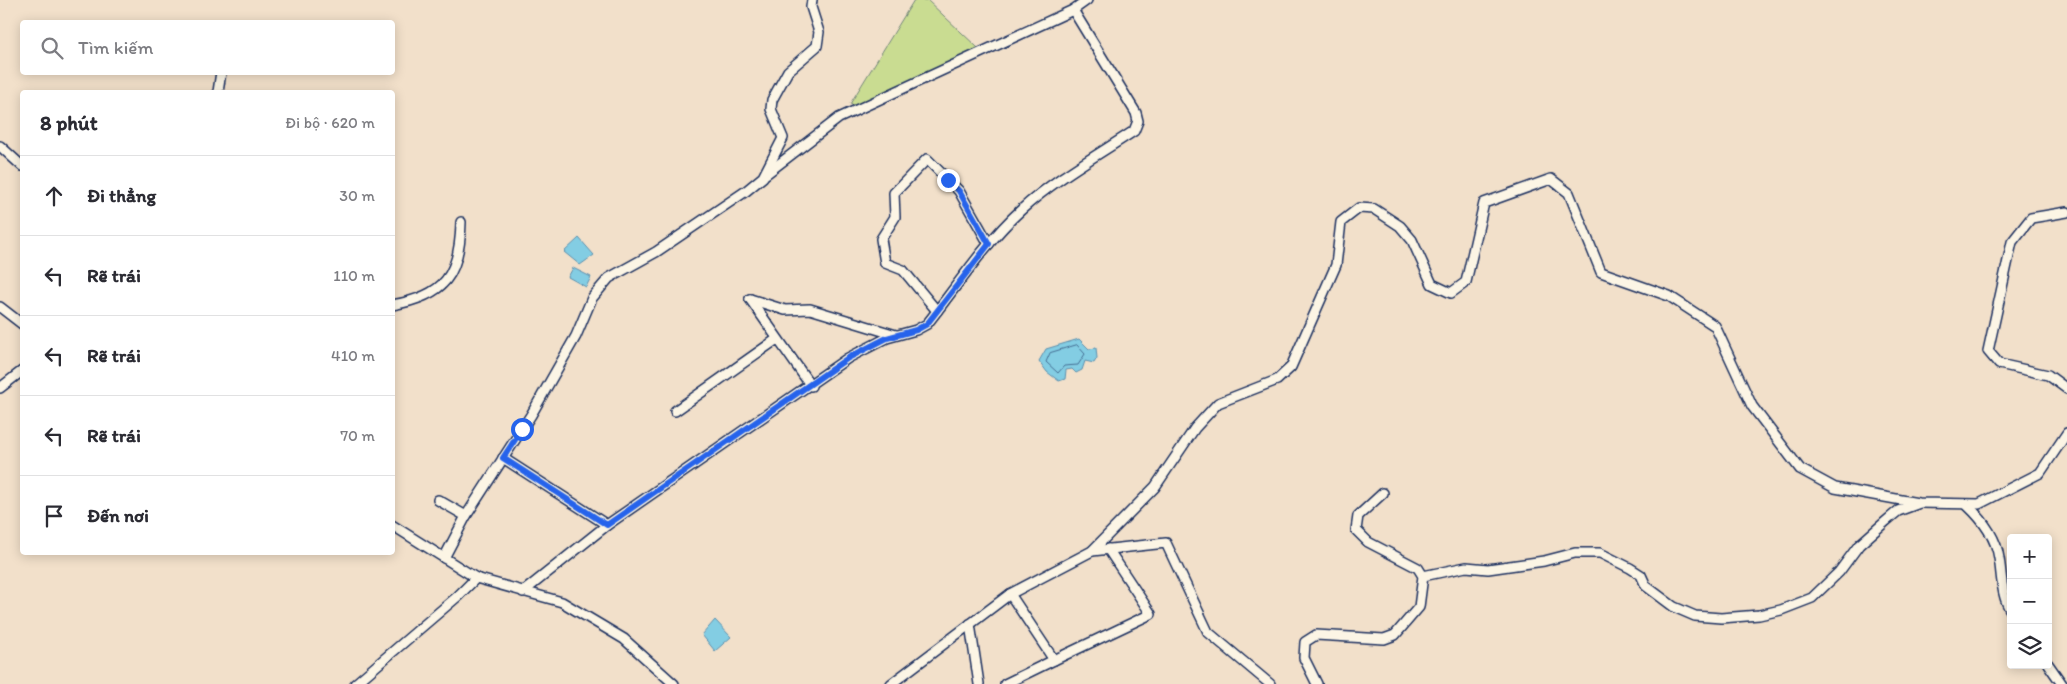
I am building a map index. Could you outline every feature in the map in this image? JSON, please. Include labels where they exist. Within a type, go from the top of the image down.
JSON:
[{"type":"street","points":[[762,177],[783,138],[771,109],[772,100],[788,70],[817,46],[819,32],[811,7],[812,0]]},
{"type":"street","points":[[444,558],[466,516],[531,415],[576,336],[592,298],[609,278],[656,252],[746,192],[762,177],[839,118],[1073,10],[1087,0]]},
{"type":"street","points":[[523,592],[607,525],[848,358],[870,346],[927,324],[989,244],[1030,202],[1134,131],[1138,126],[1136,114],[1073,10]]},
{"type":"street","points":[[218,90],[221,75]]},
{"type":"street","points":[[0,146],[20,164]]},
{"type":"street","points":[[938,311],[903,270],[884,263],[881,239],[895,217],[894,192],[927,159],[959,191],[989,244]]},
{"type":"street","points":[[891,684],[1010,594],[1092,550],[1104,541],[1155,487],[1195,428],[1218,403],[1277,380],[1291,367],[1336,265],[1341,222],[1359,208],[1374,209],[1400,226],[1412,240],[1432,284],[1451,293],[1466,282],[1484,203],[1551,179],[1569,193],[1601,272],[1669,296],[1715,326],[1752,406],[1800,469],[1835,488],[1918,504],[1979,504],[2040,473],[2067,433]]},
{"type":"street","points":[[2067,212],[2031,218],[2012,242],[1988,351],[1999,364],[2048,375],[2067,389]]},
{"type":"street","points":[[395,305],[416,301],[431,294],[448,280],[455,264],[461,222]]},
{"type":"street","points":[[810,386],[750,299],[785,310],[810,309],[897,336]]},
{"type":"street","points":[[0,307],[20,322]]},
{"type":"street","points":[[675,412],[778,339]]},
{"type":"street","points":[[0,388],[20,373]]},
{"type":"street","points":[[503,458],[607,525]]},
{"type":"street","points":[[1317,684],[1304,658],[1305,642],[1316,635],[1384,639],[1395,635],[1419,607],[1423,576],[1418,568],[1368,542],[1356,530],[1358,516],[1384,493]]},
{"type":"street","points":[[438,500],[466,516]]},
{"type":"street","points":[[1423,576],[1466,566],[1488,569],[1544,561],[1575,553],[1600,553],[1641,575],[1646,586],[1674,606],[1695,616],[1721,618],[1759,615],[1782,610],[1812,598],[1838,572],[1859,545],[1884,522],[1898,511],[1918,504]]},
{"type":"street","points":[[1967,505],[1982,519],[1999,554],[2007,605]]},
{"type":"street","points":[[395,527],[476,578],[555,599],[624,639],[674,684]]},
{"type":"street","points":[[1092,550],[1166,543],[1208,632],[1270,684]]},
{"type":"street","points":[[1005,684],[1151,614],[1108,549]]},
{"type":"street","points":[[355,684],[458,596],[476,578]]},
{"type":"street","points":[[1010,594],[1054,660]]},
{"type":"street","points":[[970,624],[979,684]]},
{"type":"street","points":[[2052,669],[2062,684]]},
{"type":"green space","points":[[914,0],[927,0],[978,48],[960,60],[858,106],[850,104]]},
{"type":"water","points":[[579,238],[594,255],[580,265],[564,252]]},
{"type":"water","points":[[573,268],[591,277],[586,287],[568,277]]},
{"type":"water","points":[[1079,339],[1089,349],[1096,348],[1097,358],[1094,363],[1085,361],[1082,370],[1076,373],[1072,369],[1066,370],[1065,379],[1059,381],[1047,372],[1039,361],[1046,349]]},
{"type":"water","points":[[715,620],[731,637],[715,651],[702,635]]},
{"type":"route","points":[[522,429],[503,458],[607,525],[711,455],[848,358],[887,338],[916,330],[927,324],[989,244],[959,191],[948,180]]}]
